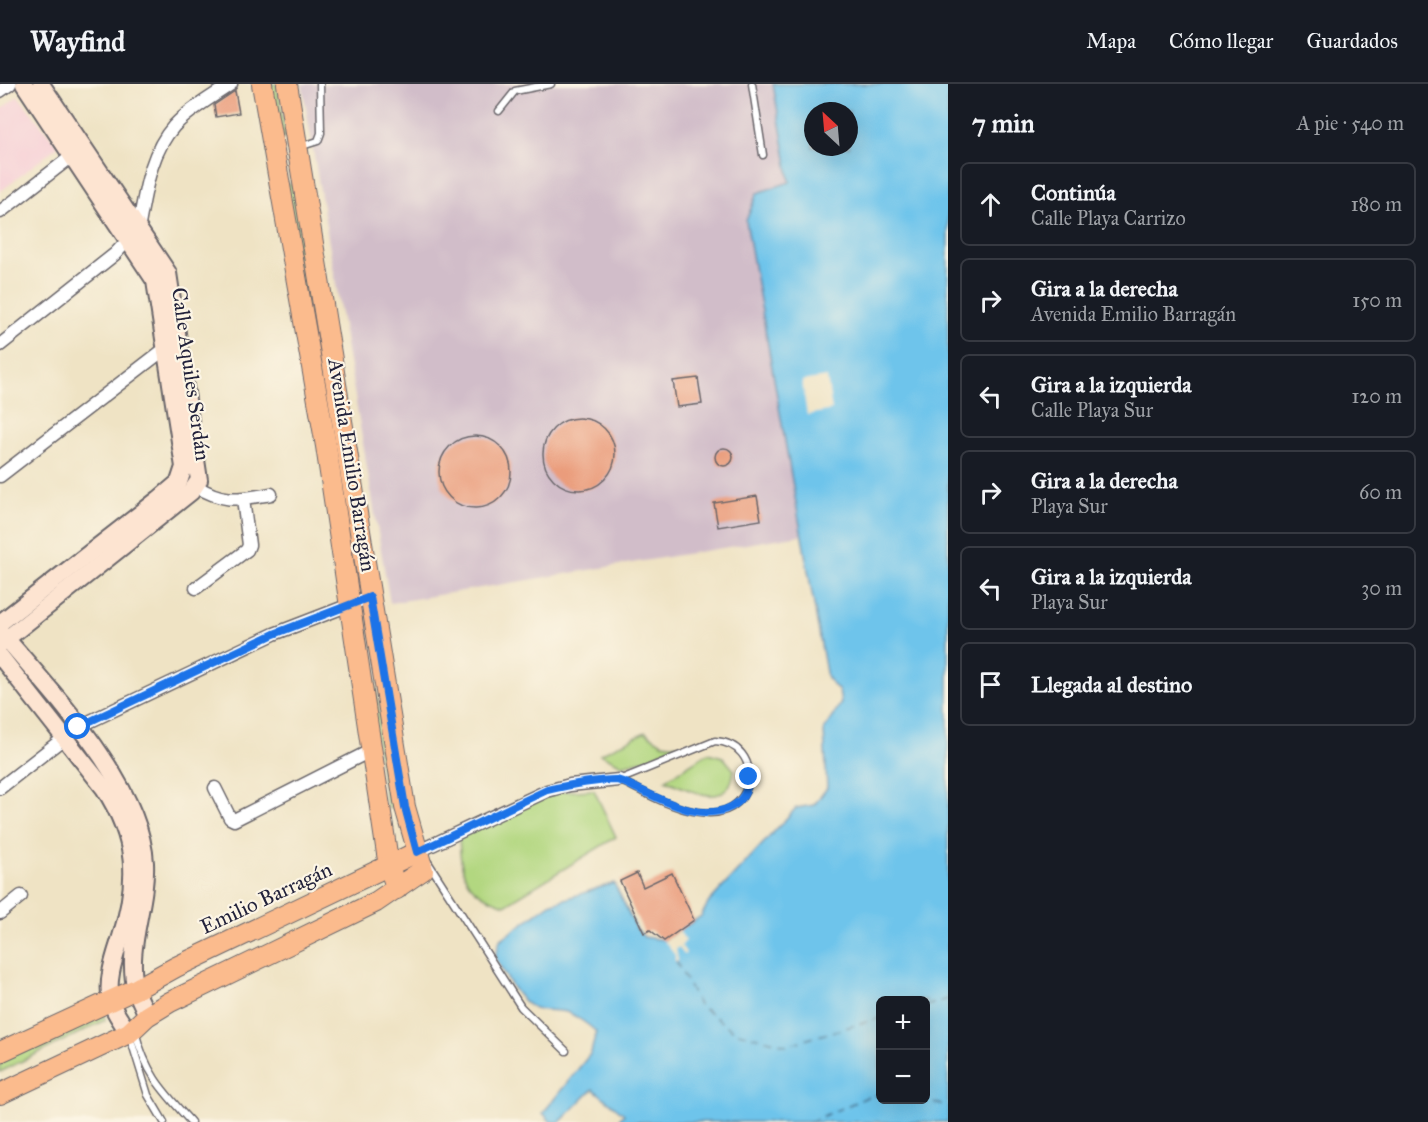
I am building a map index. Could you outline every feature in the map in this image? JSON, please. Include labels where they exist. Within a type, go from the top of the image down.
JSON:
[{"type":"main road","name":"Avenida Emilio Barragán","points":[[262,84],[326,446],[389,867],[398,889]]},
{"type":"main road","name":"Avenida Emilio Barragán","points":[[287,84],[405,807],[422,861]]},
{"type":"main road","points":[[276,163],[298,153]]},
{"type":"main road","points":[[0,1094],[136,1026],[170,1002],[376,902],[398,889],[422,861]]},
{"type":"main road","name":"Emilio Barragán","points":[[0,1052],[389,867],[422,861]]},
{"type":"street","points":[[0,91],[9,84]]},
{"type":"street","name":"Calle Aquiles Serdán","points":[[2,634],[196,486],[199,467],[166,302],[133,235],[49,110],[24,84]]},
{"type":"street","name":"Calle Aquiles Serdán","points":[[41,84],[49,110],[72,156],[133,235]]},
{"type":"street","points":[[0,345],[115,254],[133,235],[152,164],[161,144],[175,125],[231,84]]},
{"type":"street","points":[[0,212],[72,156]]},
{"type":"street","name":"Calle Aquiles Serdán","points":[[2,634],[179,482],[184,467],[166,348],[166,302]]},
{"type":"street","points":[[0,476],[166,348]]},
{"type":"street","name":"Calle Aquiles Serdán","points":[[196,486],[216,498],[243,499],[271,494]]},
{"type":"street","points":[[196,588],[248,550],[243,499]]},
{"type":"street","points":[[0,788],[71,732],[274,634],[350,602],[370,597]]},
{"type":"street","points":[[2,634],[71,732],[118,809],[131,851],[132,888],[111,972],[111,1001],[136,1026]]},
{"type":"street","points":[[0,657],[71,732],[130,804],[141,835],[145,879],[134,952],[136,1026]]},
{"type":"street","points":[[215,788],[230,818],[234,820],[372,750]]},
{"type":"street","points":[[422,861],[438,843],[547,790],[619,780]]},
{"type":"street","points":[[0,913],[21,896]]},
{"type":"lane","points":[[298,153],[318,141],[321,133],[320,84]]},
{"type":"lane","points":[[499,111],[514,91],[551,84]]},
{"type":"lane","points":[[752,84],[763,155]]},
{"type":"lane","points":[[714,741],[730,744],[736,748],[745,760],[749,777],[747,790],[740,800],[728,808],[709,813],[685,808],[619,780],[714,741]]},
{"type":"lane","points":[[422,861],[522,1007],[566,1051]]},
{"type":"lane","points":[[136,1026],[148,1095],[164,1122]]},
{"type":"lane","points":[[136,1026],[142,1061],[160,1089],[191,1122]]},
{"type":"shaded area","points":[[302,84],[773,84],[790,182],[757,193],[746,221],[801,535],[390,603]]},
{"type":"shaded area","points":[[18,96],[58,146],[0,192],[0,110]]},
{"type":"green space","points":[[269,84],[277,84],[286,137],[278,138]]},
{"type":"green space","points":[[293,184],[352,536],[346,539],[284,185]]},
{"type":"green space","points":[[366,627],[394,808],[387,808],[358,628]]},
{"type":"green space","points":[[645,732],[662,743],[677,745],[648,759],[622,765],[600,754]]},
{"type":"green space","points":[[708,753],[723,757],[734,770],[731,783],[725,791],[717,795],[696,793],[665,780]]},
{"type":"green space","points":[[594,790],[616,837],[505,905],[481,894],[467,881],[461,862],[459,836],[553,792]]},
{"type":"green space","points":[[104,1014],[105,1020],[0,1072],[0,1056]]},
{"type":"water","points":[[773,84],[948,84],[948,1122],[617,1122],[624,1114],[593,1089],[560,1122],[551,1122],[543,1113],[591,1053],[596,1032],[569,1013],[538,1009],[523,1000],[511,985],[495,957],[500,940],[550,904],[614,883],[636,928],[644,937],[666,940],[701,916],[709,902],[796,808],[814,805],[827,788],[824,730],[841,703],[839,691],[827,678],[746,221],[757,193],[790,182]]},
{"type":"pier","points":[[827,377],[832,410],[807,415],[802,381]]},
{"type":"pier","points":[[679,931],[686,941],[681,945],[686,953],[684,955],[679,947],[676,949],[678,961],[675,961],[675,955],[664,941]]},
{"type":"building","points":[[235,91],[239,113],[216,117],[214,105]]},
{"type":"building","points":[[698,378],[702,404],[677,407],[673,381]]},
{"type":"building","points":[[579,418],[599,424],[609,434],[615,454],[609,474],[599,484],[579,490],[559,484],[549,474],[543,454],[549,434],[559,424]]},
{"type":"building","points":[[475,436],[495,442],[505,452],[511,472],[505,492],[495,502],[475,508],[455,502],[445,492],[439,472],[445,452],[455,442]]},
{"type":"building","points":[[724,448],[730,451],[733,457],[730,463],[724,466],[718,463],[715,457],[718,451]]},
{"type":"building","points":[[757,496],[761,520],[718,527],[714,503]]},
{"type":"building","points":[[637,873],[643,887],[672,873],[694,920],[664,941],[650,930],[644,933],[620,881]]},
{"type":"ferry route","points":[[676,961],[699,1005],[735,1032],[787,1045],[876,1019]]},
{"type":"ferry route","points":[[930,1005],[948,999]]},
{"type":"ferry route","points":[[809,1122],[872,1095],[876,1096]]},
{"type":"ferry route","points":[[930,1103],[948,1105]]},
{"type":"route","points":[[78,727],[274,634],[350,602],[370,597],[405,807],[417,852],[547,790],[619,780],[657,798],[685,808],[709,813],[735,805],[747,790],[749,777]]}]
